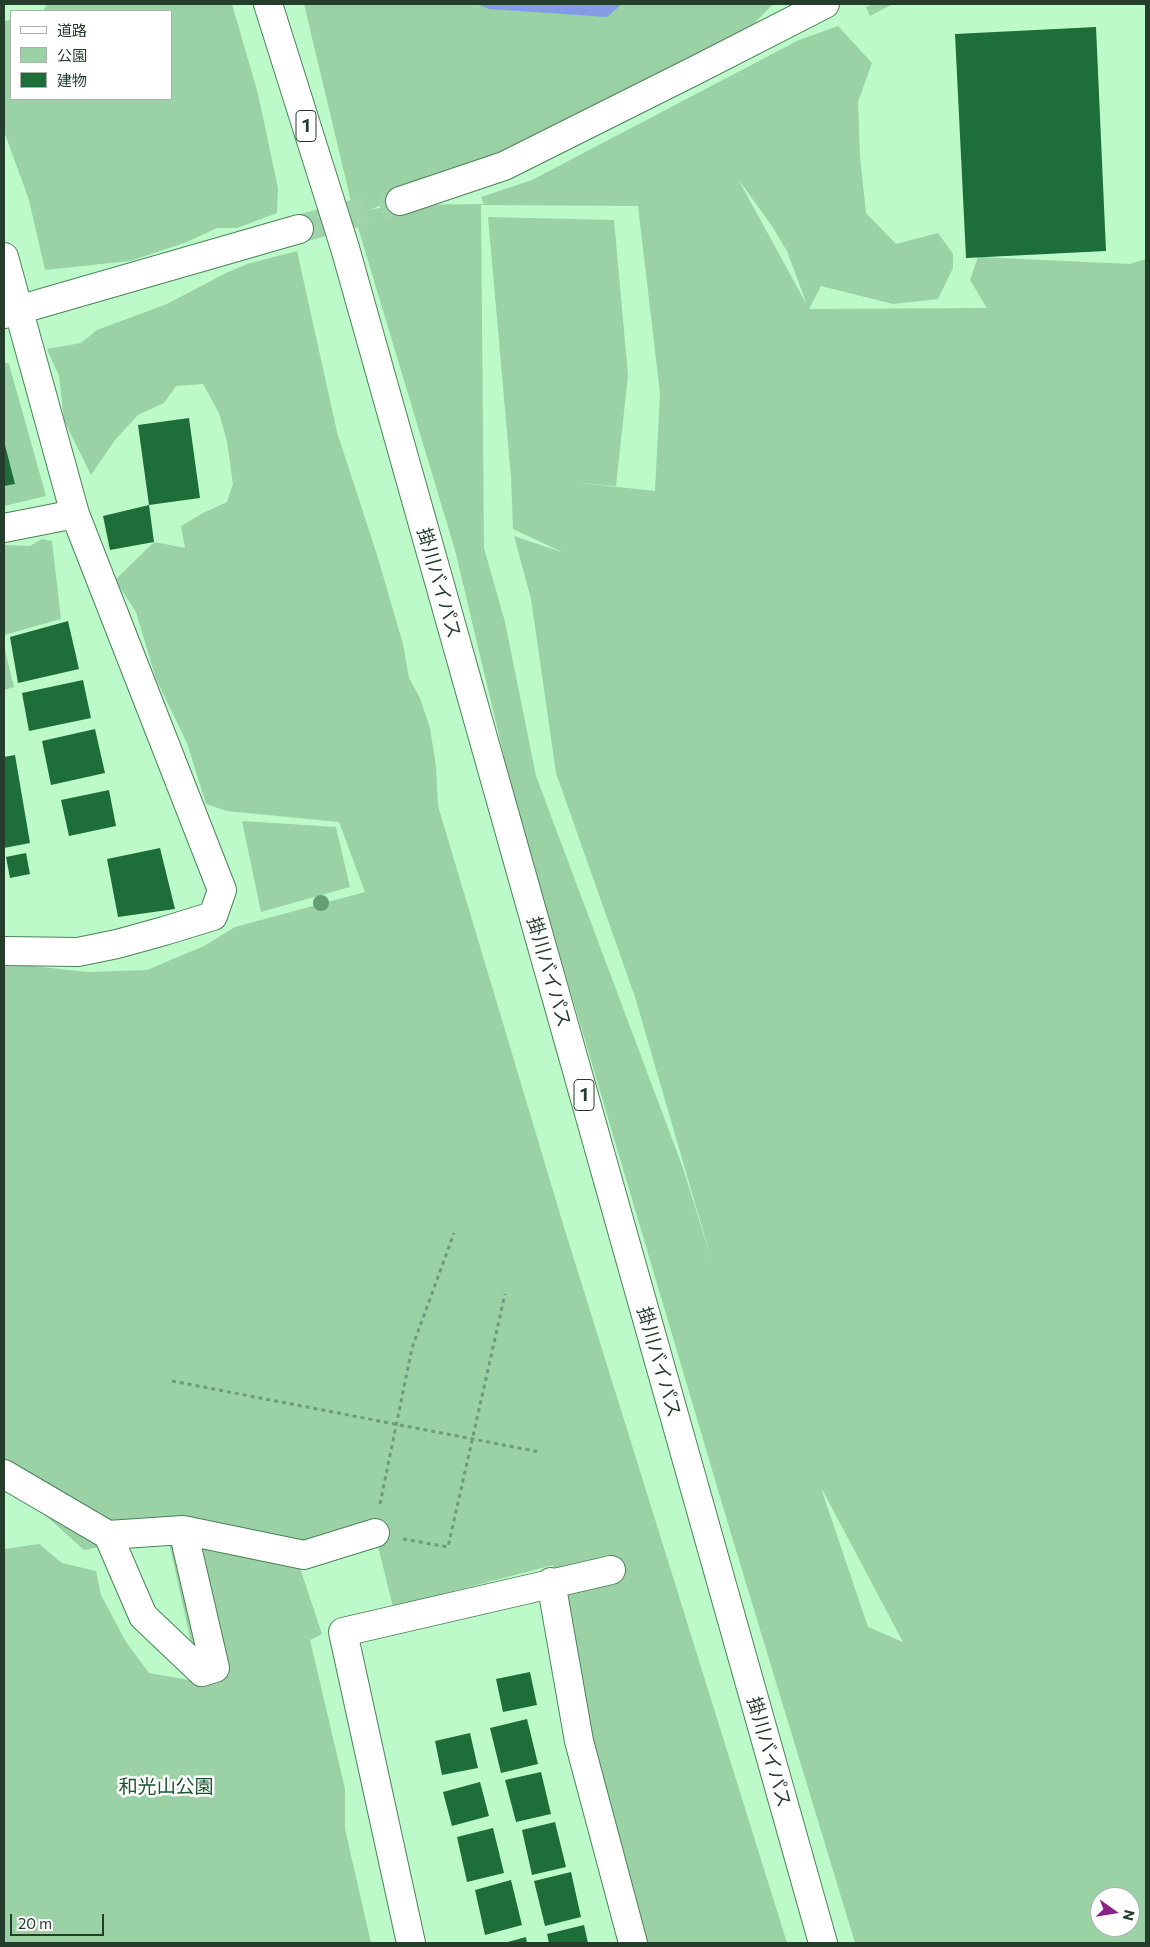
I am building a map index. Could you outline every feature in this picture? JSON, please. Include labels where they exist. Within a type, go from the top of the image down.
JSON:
[{"type":"main road","name":"掛川バイパス","points":[[268,4],[347,257],[823,1943]]},
{"type":"main road","points":[[400,201],[504,166],[825,4]]},
{"type":"main road","points":[[11,312],[299,229]]},
{"type":"main road","points":[[4,257],[11,312],[75,514],[222,890],[213,916],[164,931],[78,952],[4,951]]},
{"type":"main road","points":[[4,528],[75,514]]},
{"type":"main road","points":[[4,1474],[108,1535],[183,1530],[304,1555],[374,1533]]},
{"type":"main road","points":[[108,1535],[143,1616],[202,1672],[215,1668],[183,1530]]},
{"type":"main road","points":[[411,1943],[343,1632],[550,1582],[611,1570]]},
{"type":"main road","points":[[550,1582],[579,1741],[633,1943]]},
{"type":"path","points":[[454,1233],[412,1348],[374,1533],[448,1547],[506,1294]]},
{"type":"path","points":[[172,1381],[540,1452]]},
{"type":"green space","points":[[47,4],[232,4],[258,94],[278,188],[277,213],[237,228],[217,228],[187,242],[130,261],[45,270],[29,200],[4,131],[4,21],[10,20],[10,100],[172,100],[172,10],[44,10]]},
{"type":"green space","points":[[304,4],[773,4],[747,31],[590,120],[474,163],[370,210],[395,205],[484,204],[481,197],[532,180],[799,40],[838,26],[872,63],[858,102],[860,156],[866,213],[896,244],[938,233],[953,254],[953,268],[938,299],[893,304],[821,286],[809,309],[987,308],[970,280],[978,257],[1130,264],[1146,259],[1146,1943],[855,1943],[729,1527],[516,807],[455,550],[354,214]],"holes":[[[738,179],[772,226],[787,251],[807,305]],[[481,205],[638,206],[660,393],[655,491],[572,482],[616,486],[628,375],[614,220],[488,217],[511,477],[513,529],[564,553],[514,536],[531,599],[556,773],[635,997],[713,1265],[683,1168],[536,776],[505,622],[484,548]],[[823,1491],[903,1642],[868,1627]]]},
{"type":"green space","points":[[873,4],[893,4],[870,16],[866,7]]},
{"type":"green space","name":"和光山公園","points":[[297,251],[337,432],[377,555],[403,644],[409,678],[420,698],[430,728],[436,766],[438,806],[563,1224],[787,1943],[646,1943],[555,1608],[553,1565],[393,1607],[375,1534],[299,1565],[322,1634],[310,1640],[345,1789],[345,1829],[371,1943],[4,1943],[4,1549],[39,1544],[62,1563],[96,1571],[101,1595],[126,1642],[149,1673],[206,1683],[191,1642],[167,1534],[84,1550],[4,1478],[4,963],[88,972],[147,970],[204,946],[235,927],[365,892],[339,822],[227,811],[206,804],[187,743],[156,679],[136,612],[115,580],[154,542],[185,548],[181,526],[227,502],[233,484],[227,441],[219,413],[203,384],[176,386],[164,403],[138,415],[115,440],[91,475],[64,420],[59,376],[47,349],[81,343],[97,330],[167,304],[247,264]]},
{"type":"green space","points":[[4,362],[9,364],[46,496],[4,506]]},
{"type":"green space","points":[[42,539],[52,541],[61,619],[4,635],[4,545],[30,546]]},
{"type":"green space","points":[[4,646],[14,687],[4,690]]},
{"type":"green space","points":[[242,821],[336,827],[350,887],[261,912]]},
{"type":"water","points":[[477,4],[622,4],[607,17],[489,9]]},
{"type":"building","points":[[1096,27],[1106,251],[966,258],[955,34]]},
{"type":"building","points":[[189,418],[200,498],[149,505],[138,425]]},
{"type":"building","points":[[4,441],[15,484],[4,486]]},
{"type":"building","points":[[149,505],[154,542],[110,550],[103,516]]},
{"type":"building","points":[[68,621],[79,669],[18,683],[10,637]]},
{"type":"building","points":[[83,680],[91,718],[29,731],[22,693]]},
{"type":"building","points":[[95,729],[105,773],[51,785],[42,741]]},
{"type":"building","points":[[15,755],[30,843],[4,848],[4,757]]},
{"type":"building","points":[[109,790],[116,826],[69,836],[61,800]]},
{"type":"building","points":[[160,848],[175,909],[118,917],[107,859]]},
{"type":"building","points":[[26,853],[30,874],[10,878],[6,857]]},
{"type":"building","points":[[530,1672],[537,1705],[503,1712],[496,1679]]},
{"type":"building","points":[[527,1719],[538,1764],[501,1773],[490,1728]]},
{"type":"building","points":[[470,1733],[478,1768],[442,1775],[435,1741]]},
{"type":"building","points":[[541,1772],[551,1814],[516,1822],[505,1780]]},
{"type":"building","points":[[480,1782],[489,1816],[452,1826],[443,1792]]},
{"type":"building","points":[[555,1822],[566,1867],[532,1875],[522,1830]]},
{"type":"building","points":[[493,1828],[504,1873],[467,1882],[457,1837]]},
{"type":"building","points":[[571,1872],[581,1917],[545,1926],[534,1881]]},
{"type":"building","points":[[511,1880],[522,1925],[485,1935],[475,1890]]},
{"type":"building","points":[[584,1925],[588,1943],[549,1943],[547,1934]]},
{"type":"building","points":[[526,1937],[527,1943],[504,1943]]},
{"type":"tunnel","points":[[299,229],[400,201]]}]
